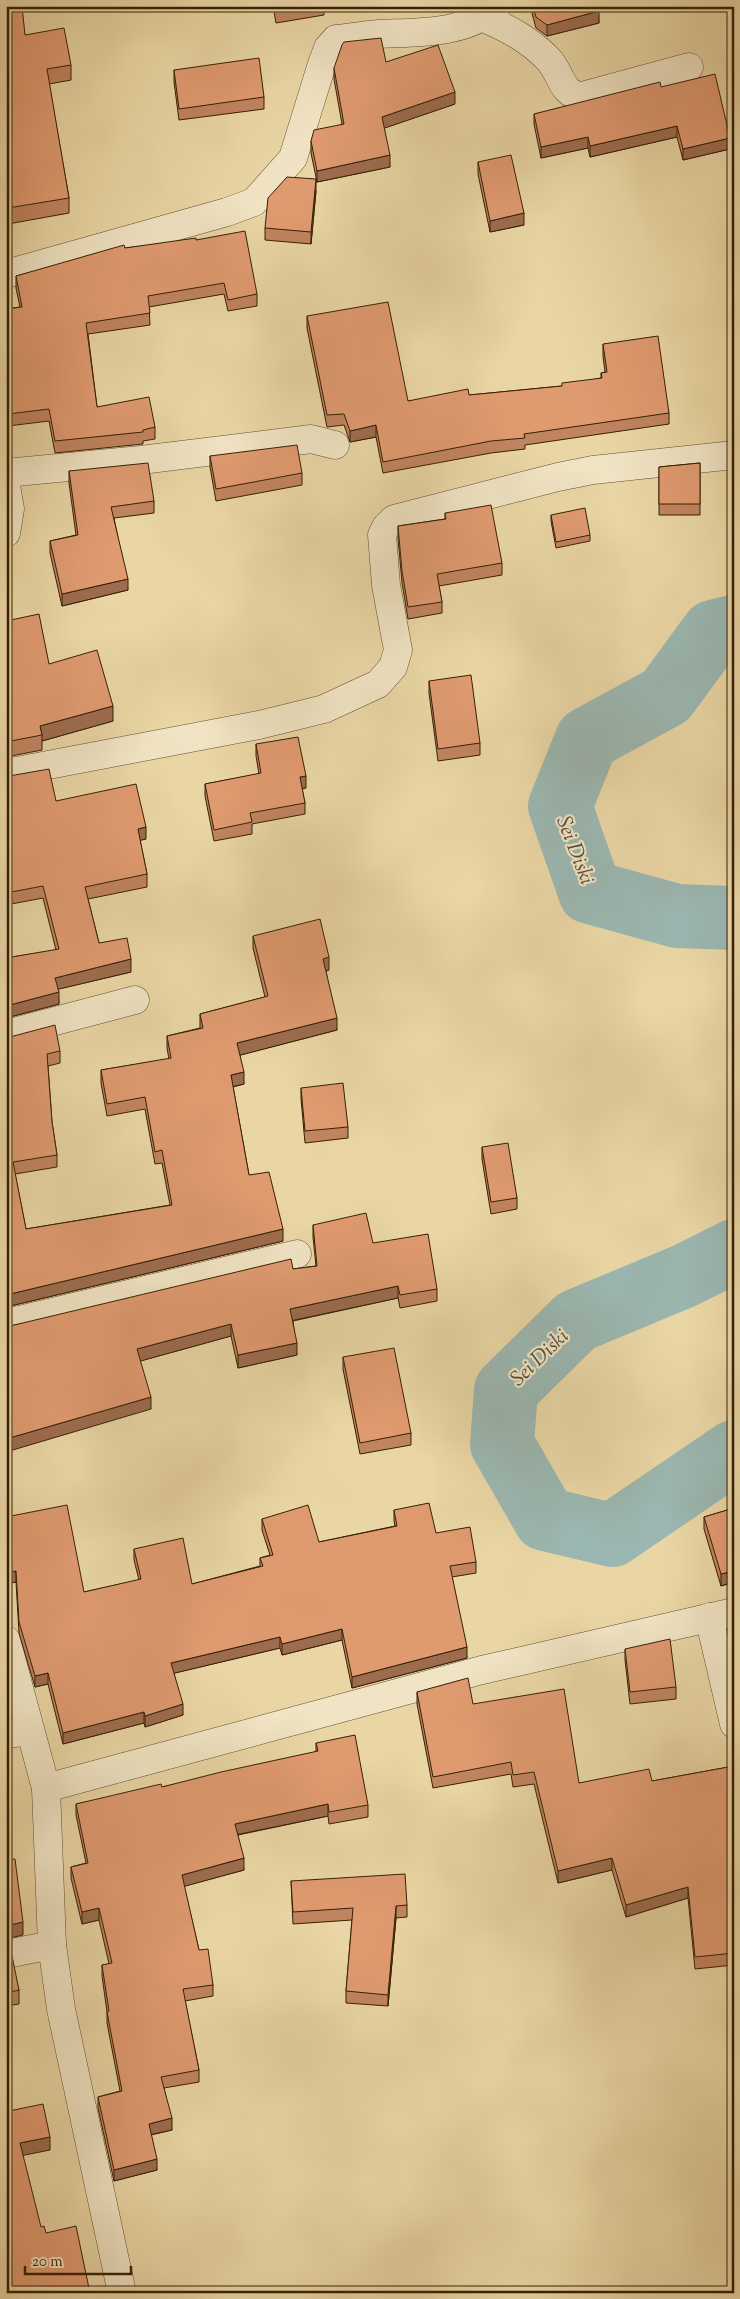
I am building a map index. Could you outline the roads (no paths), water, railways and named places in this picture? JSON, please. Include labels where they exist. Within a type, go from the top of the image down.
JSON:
[{"type":"street","points":[[6,274],[227,212],[254,202],[294,158],[322,64],[328,48],[336,39],[375,34],[442,31],[490,12],[522,36],[551,62],[568,91],[574,96],[582,96],[689,67]]},
{"type":"street","points":[[6,471],[141,460],[311,439],[335,445]]},
{"type":"street","points":[[6,773],[259,725],[324,709],[356,696],[378,684],[393,667],[398,650],[386,585],[382,535],[386,527],[394,519],[558,477],[593,470],[734,455]]},
{"type":"street","points":[[6,486],[10,509],[6,533]]},
{"type":"street","points":[[6,1034],[135,1000]]},
{"type":"street","points":[[6,1322],[297,1254]]},
{"type":"street","points":[[46,1788],[482,1670],[722,1615],[734,1724]]},
{"type":"street","points":[[6,1640],[18,1733],[46,1788],[52,1945],[61,2009],[122,2293]]},
{"type":"street","points":[[6,1954],[52,1945]]},
{"type":"waterway","name":"Sei Diski","points":[[734,627],[713,632],[666,696],[587,739],[560,806],[590,892],[677,916],[734,918]]},
{"type":"waterway","name":"Sei Diski","points":[[734,1251],[684,1276],[576,1321],[506,1390],[502,1444],[545,1519],[612,1535],[734,1452]]}]
